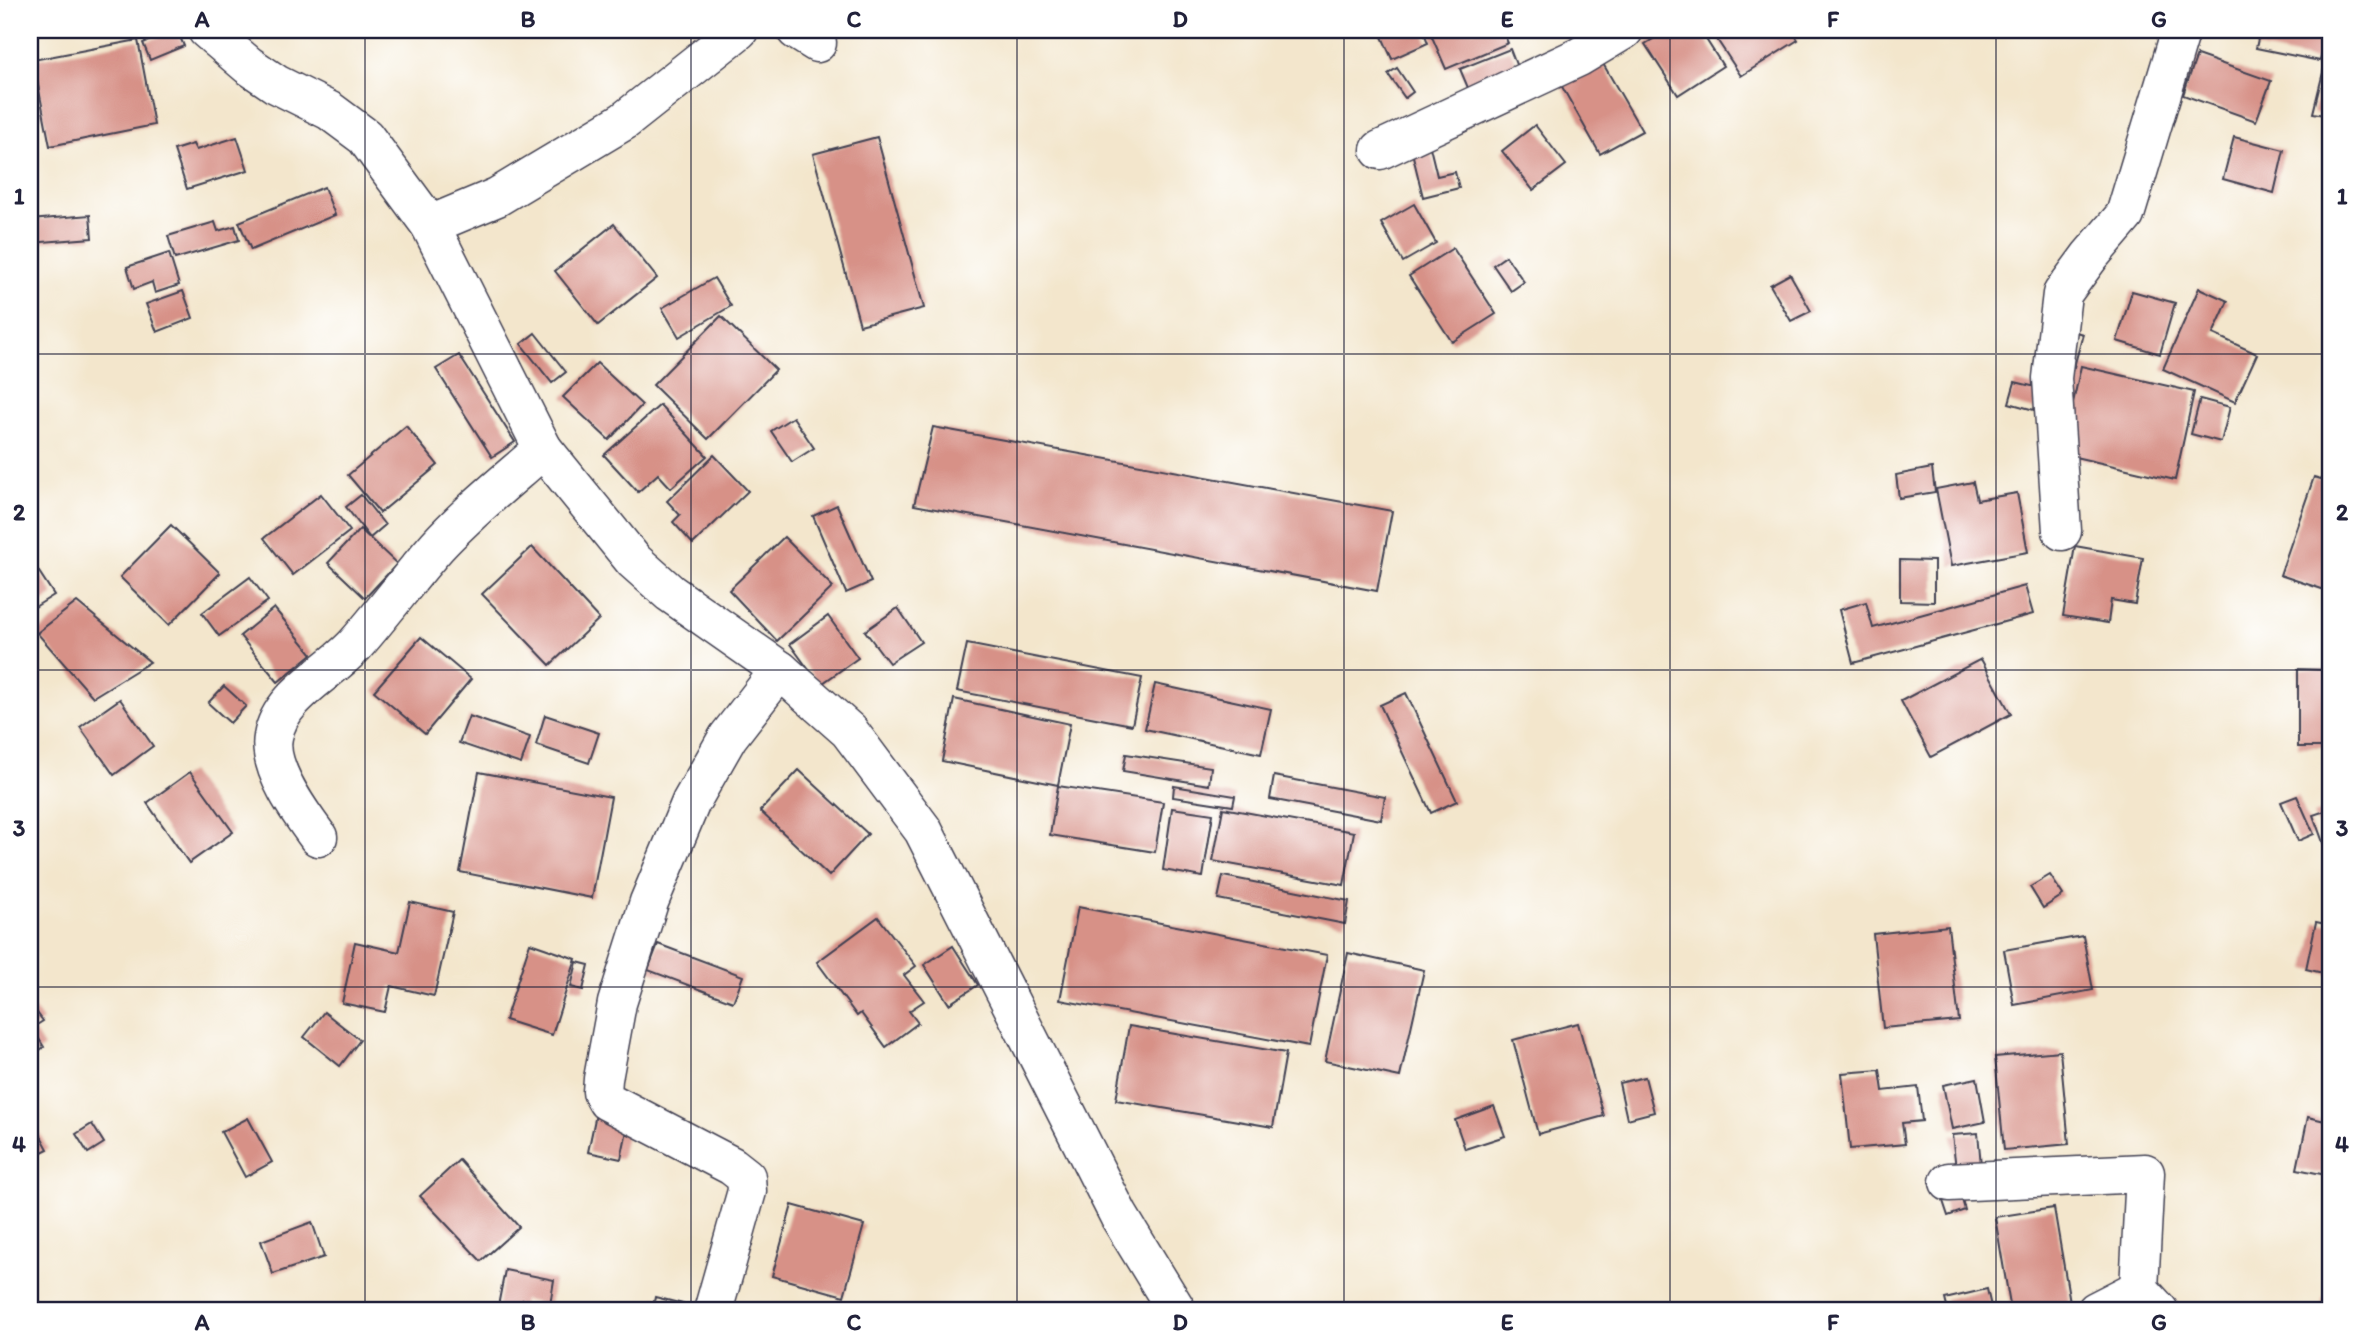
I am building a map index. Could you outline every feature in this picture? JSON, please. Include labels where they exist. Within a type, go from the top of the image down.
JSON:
[{"type":"street","points":[[207,30],[248,65],[276,84],[330,111],[365,137],[430,225],[543,449],[634,561],[670,593],[780,670],[849,730],[923,830],[1119,1216],[1177,1311]]},
{"type":"street","points":[[430,225],[497,197],[624,121],[739,30]]},
{"type":"street","points":[[1380,150],[1578,57],[1624,30]]},
{"type":"street","points":[[2062,531],[2052,378],[2062,294],[2125,215],[2181,30]]},
{"type":"street","points":[[318,837],[299,811],[278,771],[272,741],[277,721],[289,704],[354,646],[438,546],[543,449]]},
{"type":"street","points":[[713,1311],[747,1191],[746,1177],[732,1166],[607,1101],[602,1092],[603,1079],[617,1003],[649,902],[691,802],[728,737],[780,670]]},
{"type":"street","points":[[1949,1182],[2145,1174],[2149,1300],[2096,1311]]},
{"type":"building","points":[[177,30],[184,46],[150,60],[143,43]]},
{"type":"building","points":[[1379,30],[1423,30],[1428,43],[1392,59]]},
{"type":"building","points":[[1429,30],[1502,30],[1508,43],[1446,69]]},
{"type":"building","points":[[1668,30],[1700,30],[1723,66],[1678,95],[1645,44]]},
{"type":"building","points":[[1723,30],[1792,30],[1798,40],[1741,76],[1714,35]]},
{"type":"building","points":[[2260,30],[2327,30],[2320,61],[2256,48]]},
{"type":"building","points":[[138,40],[154,125],[50,146],[33,60]]},
{"type":"building","points":[[1510,49],[1520,75],[1471,95],[1460,69]]},
{"type":"building","points":[[2328,52],[2331,52],[2331,116],[2313,113]]},
{"type":"building","points":[[2197,55],[2271,81],[2256,121],[2183,95]]},
{"type":"building","points":[[1602,62],[1642,131],[1600,154],[1561,85]]},
{"type":"building","points":[[1397,68],[1413,92],[1405,98],[1388,74]]},
{"type":"building","points":[[1535,125],[1566,165],[1533,190],[1502,151]]},
{"type":"building","points":[[237,137],[248,170],[187,189],[174,150],[193,144],[196,150]]},
{"type":"building","points":[[877,137],[924,308],[860,325],[813,154]]},
{"type":"building","points":[[2234,137],[2284,150],[2274,193],[2223,179]]},
{"type":"building","points":[[1429,143],[1437,176],[1455,172],[1459,188],[1423,197],[1411,148]]},
{"type":"building","points":[[324,187],[335,215],[251,250],[239,222]]},
{"type":"building","points":[[1414,204],[1436,243],[1403,262],[1381,223]]},
{"type":"building","points":[[90,215],[92,238],[30,243],[30,220]]},
{"type":"building","points":[[215,222],[218,231],[235,226],[239,240],[175,259],[168,236]]},
{"type":"building","points":[[614,224],[657,278],[598,325],[555,271]]},
{"type":"building","points":[[1453,248],[1496,314],[1452,342],[1409,276]]},
{"type":"building","points":[[169,253],[179,285],[155,293],[152,282],[134,289],[127,267]]},
{"type":"building","points":[[1506,256],[1524,282],[1511,291],[1493,265]]},
{"type":"building","points":[[1790,274],[1811,311],[1791,321],[1770,285]]},
{"type":"building","points":[[714,278],[731,306],[679,337],[662,308]]},
{"type":"building","points":[[2199,288],[2228,301],[2213,334],[2257,354],[2235,402],[2163,369]]},
{"type":"building","points":[[183,291],[193,318],[157,332],[146,304]]},
{"type":"building","points":[[2132,291],[2175,303],[2160,354],[2117,341]]},
{"type":"building","points":[[721,316],[776,370],[708,439],[653,385]]},
{"type":"building","points":[[2061,328],[2083,334],[2074,367],[2053,361]]},
{"type":"building","points":[[535,333],[566,372],[552,383],[521,344]]},
{"type":"building","points":[[459,355],[515,442],[492,457],[436,369]]},
{"type":"building","points":[[597,363],[642,405],[609,440],[563,397]]},
{"type":"building","points":[[2081,366],[2194,392],[2175,480],[2062,454]]},
{"type":"building","points":[[2015,382],[2040,388],[2034,410],[2009,403]]},
{"type":"building","points":[[2200,399],[2230,407],[2221,442],[2191,434]]},
{"type":"building","points":[[660,405],[707,456],[671,488],[658,474],[638,492],[604,455]]},
{"type":"building","points":[[793,417],[814,448],[792,462],[771,431]]},
{"type":"building","points":[[406,426],[438,465],[380,513],[348,475]]},
{"type":"building","points":[[933,427],[1392,511],[1377,591],[914,505]]},
{"type":"building","points":[[714,455],[748,491],[693,544],[673,522],[680,515],[667,501]]},
{"type":"building","points":[[1932,468],[1935,492],[1899,498],[1896,475]]},
{"type":"building","points":[[2314,477],[2331,482],[2331,592],[2280,575]]},
{"type":"building","points":[[1973,482],[1977,500],[2017,493],[2028,552],[1951,566],[1936,489]]},
{"type":"building","points":[[321,494],[350,531],[293,575],[264,538]]},
{"type":"building","points":[[361,495],[385,525],[370,538],[346,507]]},
{"type":"building","points":[[837,505],[871,582],[846,593],[813,516]]},
{"type":"building","points":[[171,525],[220,573],[169,625],[120,577]]},
{"type":"building","points":[[360,529],[397,564],[365,598],[328,563]]},
{"type":"building","points":[[784,537],[833,587],[777,641],[729,590]]},
{"type":"building","points":[[2075,546],[2143,558],[2135,604],[2111,600],[2108,623],[2063,616]]},
{"type":"building","points":[[532,547],[599,619],[550,665],[482,594]]},
{"type":"building","points":[[30,558],[54,595],[30,610]]},
{"type":"building","points":[[1900,560],[1934,561],[1934,602],[1900,601]]},
{"type":"building","points":[[250,577],[268,601],[219,636],[202,613]]},
{"type":"building","points":[[2025,586],[2033,614],[1853,663],[1839,610],[1866,602],[1873,628]]},
{"type":"building","points":[[77,602],[150,662],[93,697],[37,633]]},
{"type":"building","points":[[274,608],[312,654],[278,682],[240,636]]},
{"type":"building","points":[[898,608],[921,642],[889,663],[865,631]]},
{"type":"building","points":[[828,616],[858,658],[820,685],[790,644]]},
{"type":"building","points":[[421,637],[471,679],[425,734],[374,691]]},
{"type":"building","points":[[967,644],[1142,678],[1132,725],[957,691]]},
{"type":"building","points":[[1981,659],[2011,714],[1931,757],[1901,701]]},
{"type":"building","points":[[2298,669],[2331,670],[2331,747],[2298,747]]},
{"type":"building","points":[[30,671],[33,671],[39,701],[30,703]]},
{"type":"building","points":[[1155,684],[1271,709],[1261,754],[1145,729]]},
{"type":"building","points":[[224,686],[246,706],[230,723],[208,703]]},
{"type":"building","points":[[1406,693],[1457,801],[1431,813],[1380,705]]},
{"type":"building","points":[[120,699],[153,746],[114,775],[80,727]]},
{"type":"building","points":[[954,699],[1070,724],[1058,785],[942,761]]},
{"type":"building","points":[[545,715],[599,733],[589,763],[536,745]]},
{"type":"building","points":[[469,716],[530,737],[521,764],[459,743]]},
{"type":"building","points":[[1126,754],[1211,767],[1209,785],[1123,771]]},
{"type":"building","points":[[799,770],[868,834],[829,876],[760,811]]},
{"type":"building","points":[[190,772],[233,832],[189,863],[147,803]]},
{"type":"building","points":[[479,772],[611,797],[592,898],[460,872]]},
{"type":"building","points":[[1274,776],[1385,797],[1381,820],[1270,799]]},
{"type":"building","points":[[1058,786],[1163,802],[1155,852],[1050,835]]},
{"type":"building","points":[[1174,786],[1235,796],[1233,806],[1173,797]]},
{"type":"building","points":[[2297,796],[2314,834],[2298,841],[2281,802]]},
{"type":"building","points":[[1172,808],[1213,814],[1203,877],[1163,870]]},
{"type":"building","points":[[1223,808],[1354,832],[1344,885],[1213,861]]},
{"type":"building","points":[[2331,809],[2331,864],[2313,815]]},
{"type":"building","points":[[2050,875],[2063,895],[2043,908],[2030,887]]},
{"type":"building","points":[[1223,876],[1349,901],[1345,924],[1218,899]]},
{"type":"building","points":[[410,902],[453,912],[434,996],[391,986],[385,1012],[342,1003],[355,942],[399,952]]},
{"type":"building","points":[[1078,907],[1327,955],[1309,1047],[1060,1000]]},
{"type":"building","points":[[878,917],[916,966],[904,975],[924,1001],[909,1011],[918,1023],[886,1047],[861,1013],[857,1016],[817,962]]},
{"type":"building","points":[[2316,922],[2331,925],[2331,975],[2306,969]]},
{"type":"building","points":[[1948,926],[1959,1021],[1883,1028],[1873,934]]},
{"type":"building","points":[[2083,936],[2093,990],[2014,1005],[2004,950]]},
{"type":"building","points":[[530,943],[576,959],[552,1035],[505,1020]]},
{"type":"building","points":[[658,944],[743,976],[733,1002],[648,970]]},
{"type":"building","points":[[953,946],[978,985],[949,1004],[924,965]]},
{"type":"building","points":[[1348,953],[1424,970],[1400,1077],[1325,1061]]},
{"type":"building","points":[[577,962],[589,965],[583,990],[571,987]]},
{"type":"building","points":[[30,1003],[43,1021],[32,1028],[44,1047],[30,1057]]},
{"type":"building","points":[[324,1012],[360,1040],[340,1066],[304,1037]]},
{"type":"building","points":[[1578,1023],[1604,1116],[1538,1134],[1513,1040]]},
{"type":"building","points":[[1129,1026],[1286,1053],[1273,1127],[1116,1100]]},
{"type":"building","points":[[2060,1051],[2069,1144],[2004,1150],[1995,1057]]},
{"type":"building","points":[[1880,1070],[1883,1091],[1918,1087],[1922,1121],[1902,1123],[1905,1144],[1850,1149],[1842,1073]]},
{"type":"building","points":[[1645,1077],[1654,1112],[1627,1119],[1619,1083]]},
{"type":"building","points":[[1977,1078],[1985,1122],[1952,1129],[1943,1085]]},
{"type":"building","points":[[2330,1099],[2331,1176],[2297,1169],[2308,1117],[2325,1121]]},
{"type":"building","points":[[1494,1106],[1505,1136],[1465,1149],[1455,1120]]},
{"type":"building","points":[[596,1114],[629,1121],[621,1159],[588,1152]]},
{"type":"building","points":[[30,1116],[48,1149],[30,1158]]},
{"type":"building","points":[[248,1118],[272,1162],[245,1177],[221,1132]]},
{"type":"building","points":[[92,1124],[104,1143],[88,1153],[76,1134]]},
{"type":"building","points":[[1978,1133],[1981,1165],[1956,1168],[1952,1135]]},
{"type":"building","points":[[459,1160],[519,1227],[481,1261],[420,1196]]},
{"type":"building","points":[[1961,1196],[1965,1210],[1948,1216],[1943,1201]]},
{"type":"building","points":[[792,1205],[864,1225],[844,1296],[772,1276]]},
{"type":"building","points":[[2054,1208],[2070,1302],[2011,1311],[1995,1217]]},
{"type":"building","points":[[312,1222],[324,1257],[273,1274],[261,1241]]},
{"type":"building","points":[[505,1270],[554,1280],[550,1305],[523,1300],[521,1311],[497,1311]]},
{"type":"building","points":[[1987,1289],[1992,1311],[1948,1311],[1945,1299]]},
{"type":"building","points":[[655,1297],[695,1307],[694,1311],[652,1311]]},
{"type":"building","points":[[2323,1297],[2331,1299],[2331,1311],[2320,1311]]}]
